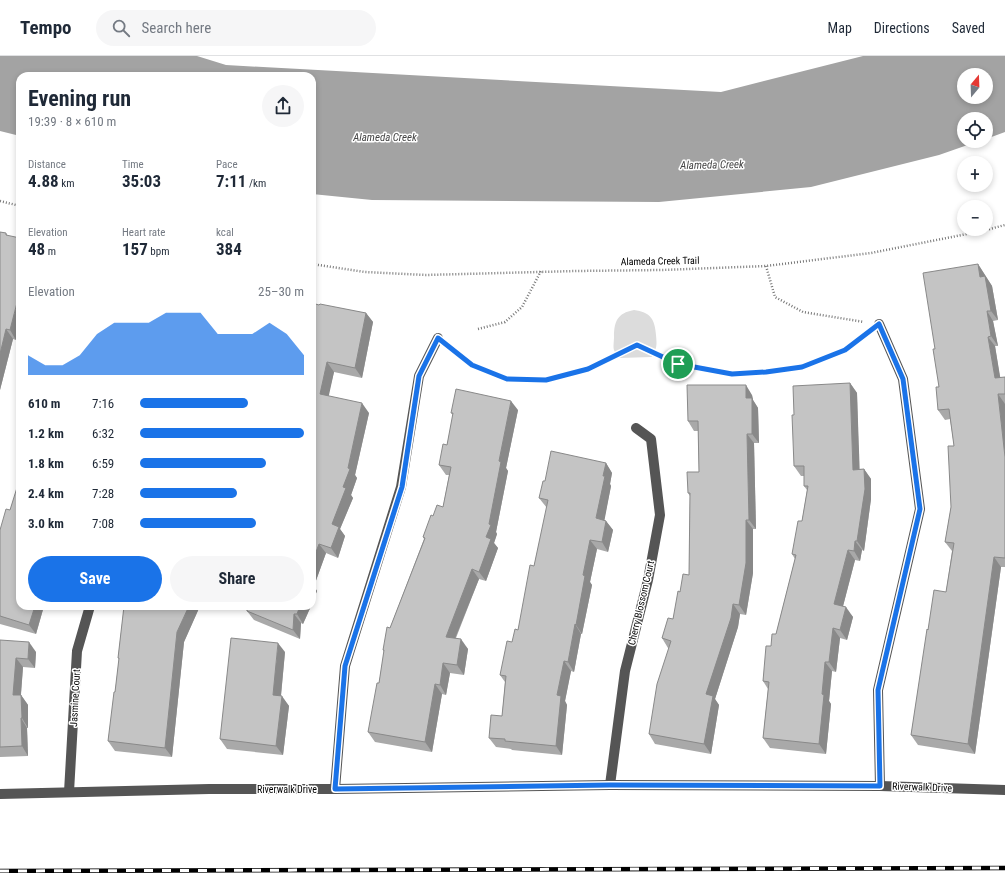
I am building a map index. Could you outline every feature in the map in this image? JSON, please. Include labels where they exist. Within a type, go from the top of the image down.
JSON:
[{"type":"street","points":[[879,324],[903,379],[920,509],[878,690],[880,786]]},
{"type":"street","points":[[335,789],[345,666],[402,487],[419,376],[438,338]]},
{"type":"street","name":"Cherry Blossom Court","points":[[610,785],[625,671],[648,580],[660,515],[651,439],[636,428]]},
{"type":"street","name":"Jasmine Court","points":[[69,792],[77,651],[89,610]]},
{"type":"street","name":"Riverwalk Drive","points":[[0,794],[209,789],[335,789],[610,785],[880,786],[1005,790]]},
{"type":"path","points":[[0,201],[16,205]]},
{"type":"path","name":"Alameda Creek Trail","points":[[316,265],[365,272],[426,275],[541,271],[662,270],[766,266],[871,253],[1005,225]]},
{"type":"path","points":[[766,266],[774,297],[804,312],[879,324]]},
{"type":"path","points":[[478,329],[505,322],[522,307],[541,271]]},
{"type":"path","points":[[438,338],[472,365],[507,379],[546,380],[588,369],[637,345],[678,364],[732,374],[766,372],[802,367],[845,350],[879,324]]},
{"type":"shaded area","points":[[634,310],[644,312],[651,317],[653,321],[656,349],[652,357],[619,358],[614,351],[614,332],[616,323],[620,316],[624,313]]},
{"type":"water","name":"Alameda Creek","points":[[0,56],[197,56],[226,65],[721,92],[863,56],[1005,56],[1005,132],[993,136],[993,112],[957,112],[957,148],[959,148],[939,155],[811,187],[659,202],[372,200],[316,194],[316,72],[16,72],[16,135],[0,131]]},
{"type":"building","points":[[0,232],[16,237],[16,307],[10,330],[6,329],[0,354]]},
{"type":"building","points":[[978,264],[980,277],[985,276],[991,311],[987,311],[991,336],[988,337],[995,378],[1005,377],[1005,394],[998,394],[1005,457],[1005,558],[994,557],[968,744],[911,735],[934,590],[946,592],[954,543],[945,542],[951,507],[948,446],[954,446],[949,409],[938,410],[936,387],[939,387],[933,349],[935,349],[923,273]]},
{"type":"building","points":[[316,304],[320,304],[366,313],[355,368],[327,362],[320,394],[362,403],[348,468],[350,469],[343,487],[346,488],[332,524],[339,527],[331,548],[319,544],[316,552]]},
{"type":"building","points":[[850,383],[853,470],[864,469],[865,489],[857,541],[855,541],[854,551],[848,550],[834,604],[846,607],[840,630],[833,628],[829,662],[825,662],[822,694],[824,695],[819,744],[763,738],[769,682],[763,681],[766,646],[771,646],[772,634],[776,634],[796,555],[792,554],[798,521],[802,521],[808,486],[804,486],[804,466],[794,466],[792,415],[794,415],[793,386]]},
{"type":"building","points":[[687,385],[746,385],[746,398],[752,398],[752,434],[747,434],[749,520],[746,520],[746,563],[739,605],[733,604],[731,618],[706,694],[713,696],[704,744],[649,734],[657,684],[671,641],[662,638],[668,618],[673,619],[683,574],[689,575],[690,493],[688,493],[687,472],[699,472],[698,421],[688,421]]},
{"type":"building","points":[[456,389],[511,401],[499,461],[501,462],[489,524],[491,525],[486,537],[491,539],[479,572],[472,569],[446,637],[461,639],[457,665],[443,663],[440,685],[435,684],[425,742],[368,732],[377,683],[379,683],[387,627],[390,628],[425,538],[423,537],[431,515],[433,516],[437,505],[443,507],[451,467],[439,465],[443,444],[447,445]]},
{"type":"building","points":[[551,451],[606,463],[603,476],[605,476],[596,518],[606,521],[602,542],[590,540],[583,575],[585,576],[576,625],[575,624],[568,662],[564,661],[557,695],[561,696],[556,746],[489,738],[491,715],[502,716],[506,676],[500,675],[507,641],[512,642],[515,629],[518,630],[530,565],[534,566],[548,500],[539,498],[543,481],[545,481]]},
{"type":"building","points":[[16,491],[16,610],[34,610],[29,625],[0,616],[0,530],[6,509],[10,510]]},
{"type":"building","points":[[124,610],[187,610],[177,632],[165,748],[108,741]]},
{"type":"building","points":[[298,610],[297,614],[294,614],[293,630],[247,611]]},
{"type":"building","points":[[231,638],[278,643],[273,695],[282,696],[276,746],[220,739]]},
{"type":"building","points":[[0,640],[29,642],[28,659],[16,658],[13,695],[21,695],[22,746],[0,747]]},
{"type":"railway","points":[[0,871],[1005,868]]},
{"type":"route","points":[[879,324],[903,379],[920,509],[878,690],[880,786],[610,785],[335,789],[345,666],[402,487],[419,376],[438,338],[472,365],[507,379],[546,380],[588,369],[637,345],[678,364],[732,374],[766,372],[802,367],[845,350],[879,324]]}]
